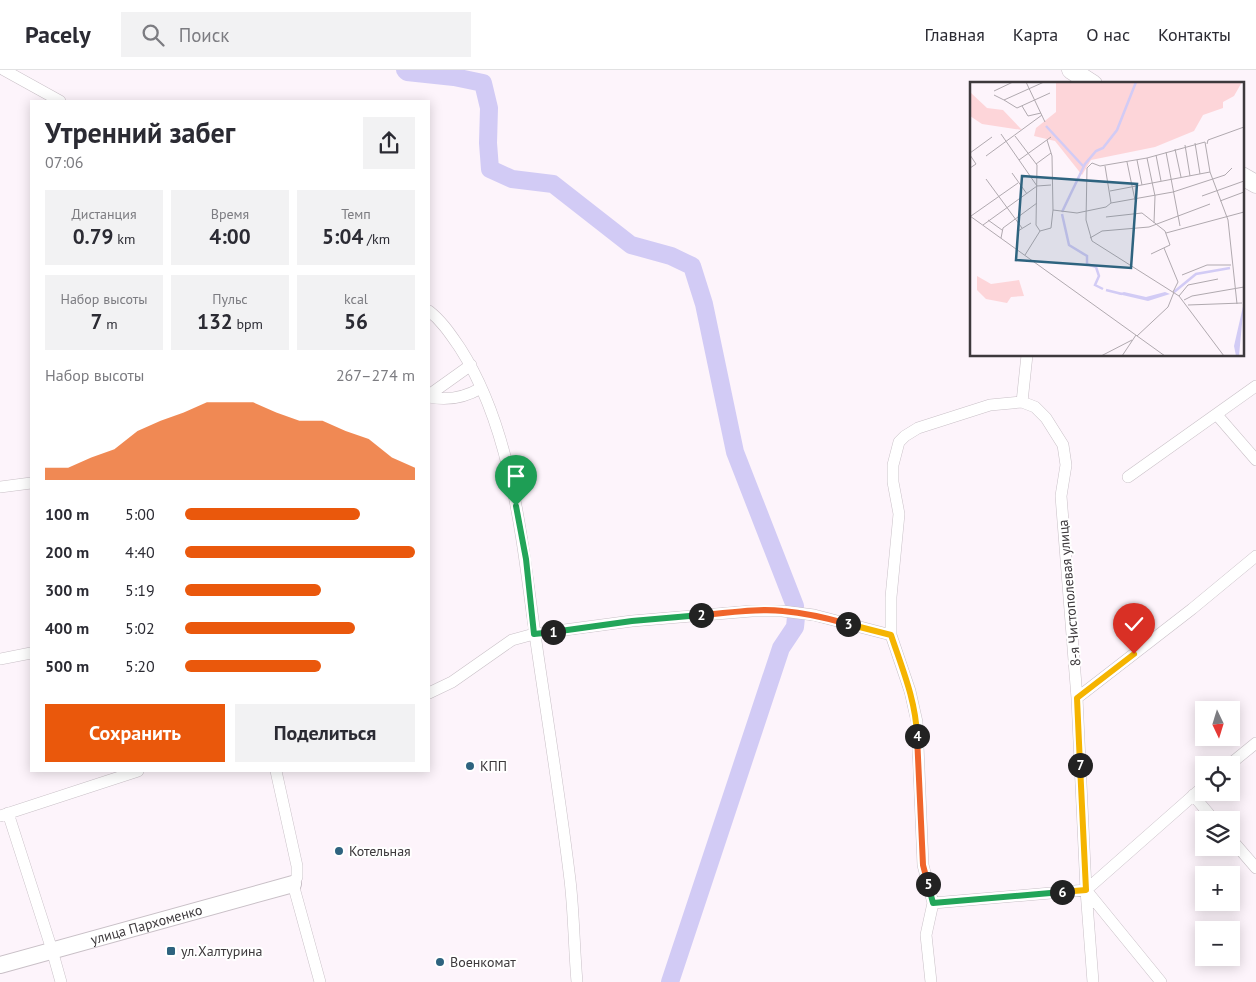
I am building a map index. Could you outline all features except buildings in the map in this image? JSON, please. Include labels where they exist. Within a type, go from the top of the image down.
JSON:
[{"type":"main road","points":[[1071,70],[1090,82]]},
{"type":"main road","points":[[1244,177],[1256,184]]},
{"type":"street","points":[[4,70],[58,100]]},
{"type":"street","points":[[430,312],[448,329],[471,365],[504,452],[516,506],[526,559],[534,634],[570,881],[577,982]]},
{"type":"street","points":[[931,982],[926,935],[933,903],[923,865],[916,722],[910,691],[891,635],[891,597],[899,514],[893,482],[893,465],[899,442],[918,428],[990,406],[1022,402],[1026,356]]},
{"type":"street","points":[[430,395],[471,365]]},
{"type":"street","points":[[1128,477],[1256,386]]},
{"type":"street","points":[[430,396],[444,400],[463,397],[481,388]]},
{"type":"street","name":"8-я Чистополевая улица","points":[[1022,402],[1035,408],[1046,418],[1063,445],[1066,465],[1061,496],[1077,698],[1086,890],[1093,982]]},
{"type":"street","points":[[1217,415],[1256,460]]},
{"type":"street","points":[[0,487],[30,483]]},
{"type":"street","points":[[1077,698],[1192,609],[1256,556]]},
{"type":"street","points":[[430,693],[452,682],[512,640],[534,634],[632,621],[752,611],[782,611],[814,615],[891,635]]},
{"type":"street","points":[[0,659],[30,653]]},
{"type":"street","points":[[1240,757],[1256,743]]},
{"type":"street","points":[[61,982],[52,950],[4,814],[135,772]]},
{"type":"street","points":[[276,772],[297,866],[297,877],[294,884],[320,982]]},
{"type":"street","points":[[933,903],[1086,890],[1193,795],[1206,811]]},
{"type":"street","points":[[1240,849],[1256,868]]},
{"type":"street","name":"улица Пархоменко","points":[[0,965],[294,884]]},
{"type":"street","points":[[1086,890],[1161,982]]},
{"type":"waterway","points":[[405,70],[407,72],[454,77],[483,83],[489,108],[488,143],[490,169],[512,179],[553,184],[631,245],[671,256],[692,266],[704,304],[735,452],[795,606]]},
{"type":"waterway","points":[[670,982],[781,648],[795,627],[796,617]]},
{"type":"place","name":"КПП","points":[[470,766]]},
{"type":"place","name":"Котельная","points":[[339,851]]},
{"type":"place","name":"ул.Халтурина","points":[[171,951]]},
{"type":"place","name":"Военкомат","points":[[440,962]]},
{"type":"route","points":[[516,506],[526,559],[534,634],[632,621],[752,611],[782,611],[814,615],[891,635],[910,691],[916,722],[923,865],[933,903],[1086,890],[1077,698],[1134,654]]}]
